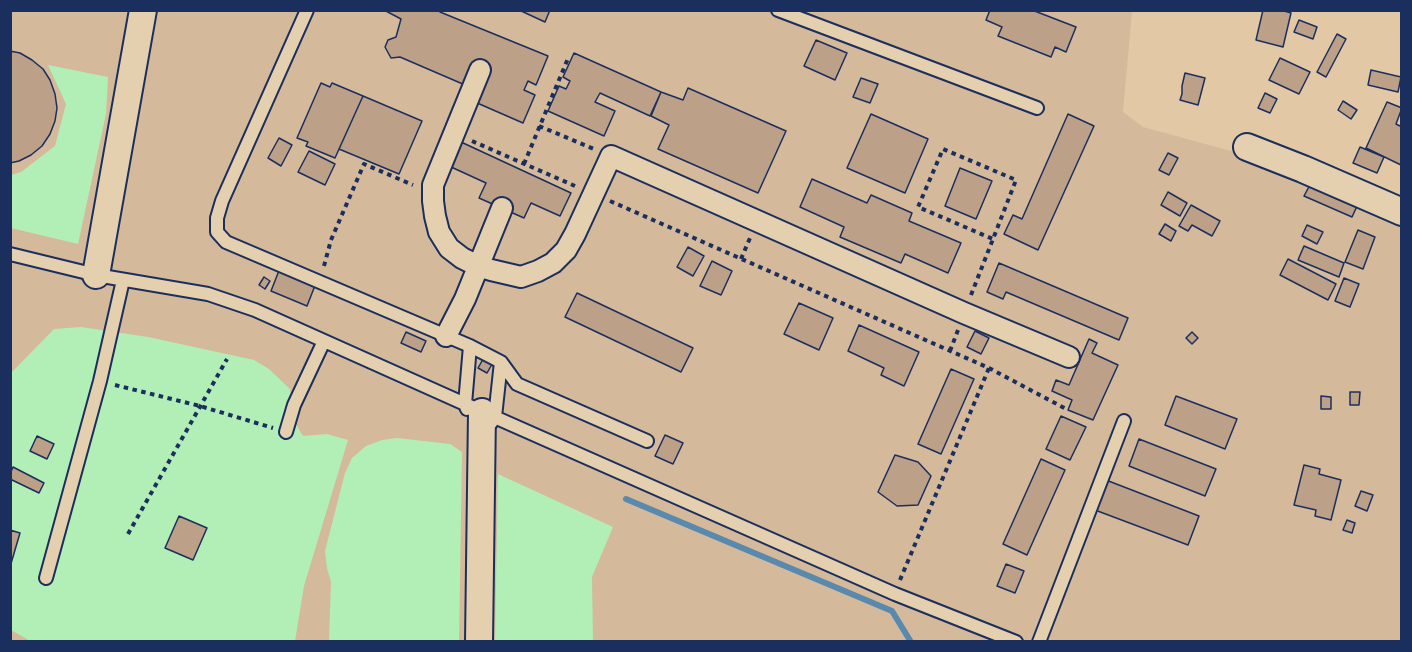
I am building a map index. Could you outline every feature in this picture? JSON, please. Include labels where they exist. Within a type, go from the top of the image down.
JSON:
[{"type":"street","points":[[96,275],[143,10]]},
{"type":"street","points":[[480,70],[433,185],[435,216],[439,232],[449,248],[478,266],[521,276],[553,263],[571,242],[611,156],[1068,357]]},
{"type":"street","points":[[1247,147],[1303,169],[1401,213]]},
{"type":"street","points":[[446,336],[465,299],[502,208]]},
{"type":"street","points":[[479,642],[481,411]]},
{"type":"lane","points":[[307,10],[222,201],[216,218],[217,232],[225,242],[470,346],[501,362],[516,384],[647,441]]},
{"type":"lane","points":[[778,10],[1037,108]]},
{"type":"lane","points":[[10,254],[96,275],[208,294],[255,310],[894,594],[1016,642]]},
{"type":"lane","points":[[46,578],[100,381],[123,280]]},
{"type":"lane","points":[[286,432],[294,405],[324,341]]},
{"type":"lane","points":[[470,346],[481,411]]},
{"type":"lane","points":[[481,411],[501,362]]},
{"type":"lane","points":[[1039,642],[1124,421]]},
{"type":"path","points":[[524,164],[569,56]]},
{"type":"path","points":[[540,126],[611,156]]},
{"type":"path","points":[[454,133],[989,368],[1068,410]]},
{"type":"path","points":[[950,351],[1016,180],[943,149],[918,207],[993,239]]},
{"type":"path","points":[[319,281],[332,240],[364,164],[433,194]]},
{"type":"path","points":[[128,534],[227,359]]},
{"type":"path","points":[[894,594],[989,368]]},
{"type":"path","points":[[100,381],[200,406],[286,432]]},
{"type":"shaded area","points":[[10,11],[1132,11],[1123,112],[1143,127],[1297,169],[1401,216],[1401,641],[11,641]]},
{"type":"green space","points":[[48,65],[108,77],[106,114],[78,244],[11,228],[11,175],[21,172],[55,146],[66,104]]},
{"type":"green space","points":[[81,327],[148,337],[254,360],[269,369],[290,389],[292,418],[303,436],[327,434],[348,440],[304,586],[295,641],[32,642],[11,630],[10,374],[54,329]]},
{"type":"green space","points":[[397,438],[450,444],[462,452],[459,641],[329,641],[331,582],[325,551],[345,473],[352,458],[366,446],[382,440]]},
{"type":"green space","points":[[498,474],[613,527],[592,577],[593,641],[495,641]]},
{"type":"building","points":[[384,10],[441,10],[440,12],[548,56],[536,85],[528,81],[524,90],[535,95],[523,123],[468,99],[472,88],[400,57],[391,58],[385,47],[388,40],[396,37],[401,19]]},
{"type":"building","points":[[519,10],[550,10],[545,22]]},
{"type":"building","points":[[990,10],[1032,10],[1076,27],[1066,52],[1055,47],[1051,57],[998,36],[1002,27],[986,20]]},
{"type":"building","points":[[1263,10],[1281,10],[1291,13],[1283,47],[1256,40]]},
{"type":"building","points":[[1299,20],[1317,27],[1313,39],[1294,32]]},
{"type":"building","points":[[1337,34],[1346,39],[1326,77],[1317,72]]},
{"type":"building","points":[[816,40],[847,53],[835,80],[804,66]]},
{"type":"building","points":[[10,51],[20,53],[43,69],[50,80],[57,108],[50,134],[42,146],[31,155],[10,163]]},
{"type":"building","points":[[574,53],[661,92],[650,116],[600,93],[595,102],[615,111],[604,136],[548,111],[559,86],[566,89],[570,81],[563,77]]},
{"type":"building","points":[[1280,58],[1310,72],[1299,94],[1269,80]]},
{"type":"building","points":[[1371,70],[1401,77],[1398,92],[1368,85]]},
{"type":"building","points":[[1185,73],[1205,78],[1198,105],[1180,100]]},
{"type":"building","points":[[861,78],[878,84],[870,103],[853,97]]},
{"type":"building","points":[[321,83],[330,87],[332,83],[363,96],[335,158],[306,146],[308,142],[297,138]]},
{"type":"building","points":[[688,88],[786,131],[758,193],[658,149],[669,125],[651,116],[661,92],[683,100]]},
{"type":"building","points":[[1265,93],[1277,99],[1270,113],[1258,108]]},
{"type":"building","points":[[363,96],[422,121],[399,174],[339,149]]},
{"type":"building","points":[[1343,101],[1357,110],[1351,119],[1338,110]]},
{"type":"building","points":[[1387,102],[1402,108],[1396,124],[1402,127],[1401,165],[1366,148]]},
{"type":"building","points":[[871,114],[928,139],[905,193],[847,168]]},
{"type":"building","points":[[1068,114],[1094,126],[1038,250],[1004,234],[1013,215],[1022,219]]},
{"type":"building","points":[[279,138],[292,145],[281,166],[268,158]]},
{"type":"building","points":[[461,142],[571,193],[560,216],[531,203],[524,218],[479,198],[486,183],[449,166]]},
{"type":"building","points":[[1360,147],[1384,157],[1377,173],[1353,163]]},
{"type":"building","points":[[309,151],[335,164],[325,185],[298,172]]},
{"type":"building","points":[[1168,153],[1178,158],[1169,175],[1159,170]]},
{"type":"building","points":[[960,168],[992,181],[976,219],[945,206]]},
{"type":"building","points":[[812,179],[867,203],[871,195],[912,213],[909,221],[961,243],[948,273],[905,254],[901,263],[840,237],[844,227],[800,207]]},
{"type":"building","points":[[1311,183],[1358,204],[1352,217],[1304,196]]},
{"type":"building","points":[[1168,192],[1187,203],[1180,216],[1161,205]]},
{"type":"building","points":[[1191,205],[1220,221],[1212,236],[1192,225],[1188,231],[1179,226]]},
{"type":"building","points":[[1165,224],[1176,231],[1171,241],[1159,234]]},
{"type":"building","points":[[1307,225],[1323,232],[1317,244],[1302,236]]},
{"type":"building","points":[[1358,230],[1375,237],[1363,269],[1345,262]]},
{"type":"building","points":[[1304,246],[1344,263],[1339,277],[1298,260]]},
{"type":"building","points":[[688,247],[704,256],[693,276],[677,267]]},
{"type":"building","points":[[1288,259],[1336,284],[1328,300],[1280,275]]},
{"type":"building","points":[[712,261],[732,271],[721,295],[700,286]]},
{"type":"building","points":[[999,263],[1128,318],[1119,340],[1006,292],[1003,299],[987,292]]},
{"type":"building","points":[[280,268],[316,283],[307,306],[271,291]]},
{"type":"building","points":[[264,277],[270,281],[265,289],[259,285]]},
{"type":"building","points":[[1344,278],[1359,284],[1350,307],[1335,301]]},
{"type":"building","points":[[577,293],[693,348],[681,372],[565,317]]},
{"type":"building","points":[[799,303],[833,318],[819,350],[784,334]]},
{"type":"building","points":[[859,325],[919,352],[904,386],[881,375],[884,368],[848,351]]},
{"type":"building","points":[[975,331],[989,338],[981,354],[967,347]]},
{"type":"building","points":[[406,332],[426,341],[421,352],[401,343]]},
{"type":"building","points":[[1192,332],[1198,338],[1192,344],[1186,338]]},
{"type":"building","points":[[1089,339],[1097,343],[1092,353],[1118,365],[1093,420],[1068,410],[1072,400],[1052,391],[1056,380],[1069,385]]},
{"type":"building","points":[[486,354],[495,359],[487,373],[478,368]]},
{"type":"building","points":[[951,369],[974,379],[941,454],[918,444]]},
{"type":"building","points":[[1350,392],[1360,392],[1359,405],[1350,405]]},
{"type":"building","points":[[1176,396],[1237,419],[1225,449],[1165,425]]},
{"type":"building","points":[[1321,396],[1331,397],[1331,409],[1321,409]]},
{"type":"building","points":[[1061,416],[1086,427],[1070,460],[1046,449]]},
{"type":"building","points":[[665,435],[683,443],[673,464],[655,456]]},
{"type":"building","points":[[37,436],[54,444],[47,459],[30,451]]},
{"type":"building","points":[[1139,439],[1216,469],[1205,496],[1129,466]]},
{"type":"building","points":[[895,455],[918,462],[931,476],[918,505],[897,506],[878,492]]},
{"type":"building","points":[[1041,459],[1065,470],[1027,555],[1003,544]]},
{"type":"building","points":[[1304,465],[1320,469],[1319,474],[1341,480],[1331,520],[1315,516],[1316,510],[1294,505]]},
{"type":"building","points":[[13,467],[44,483],[39,493],[10,479]]},
{"type":"building","points":[[1106,480],[1199,516],[1188,545],[1095,510]]},
{"type":"building","points":[[1361,491],[1373,495],[1367,511],[1355,506]]},
{"type":"building","points":[[179,516],[207,528],[193,560],[165,548]]},
{"type":"building","points":[[1347,520],[1355,523],[1352,533],[1343,530]]},
{"type":"building","points":[[10,530],[20,533],[10,567]]},
{"type":"building","points":[[1006,564],[1024,571],[1015,593],[997,586]]},
{"type":"waterway","points":[[626,499],[892,611],[911,642]]}]
